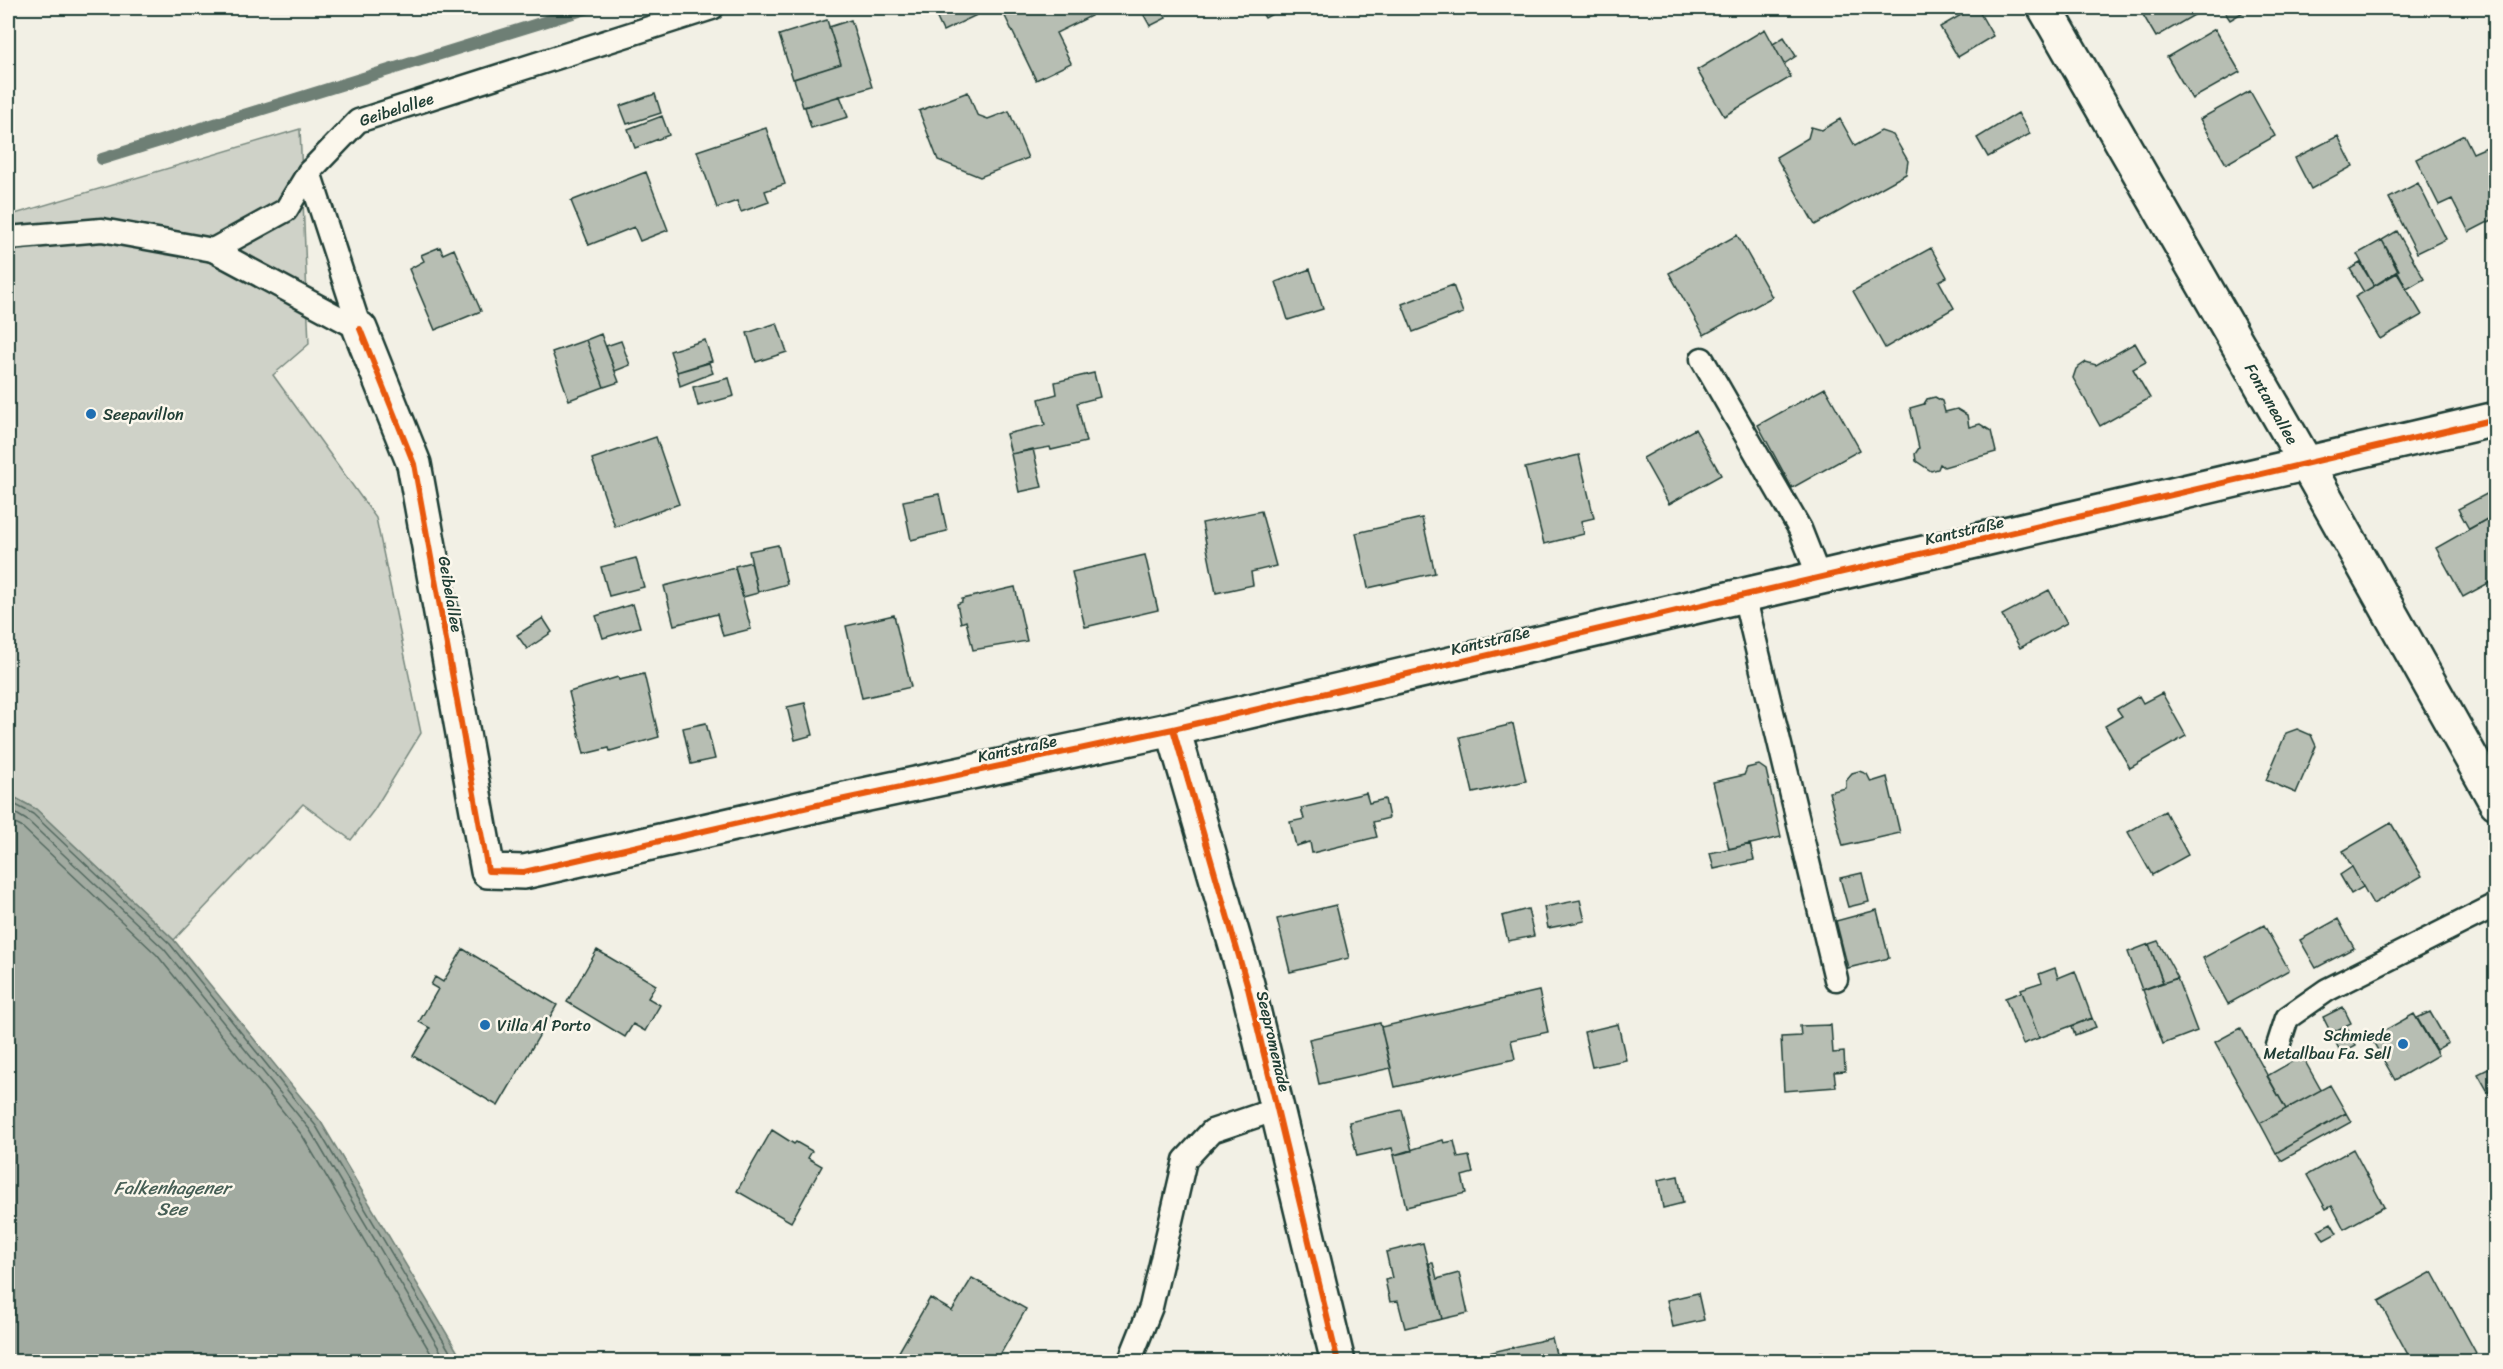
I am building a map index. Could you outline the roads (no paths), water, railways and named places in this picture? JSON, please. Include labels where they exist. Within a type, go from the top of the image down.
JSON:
[{"type":"street","name":"Fontaneallee","points":[[2046,8],[2306,463],[2496,802]]},
{"type":"street","name":"Geibelallee","points":[[360,329],[414,464],[488,871]]},
{"type":"street","name":"Kantstraße","points":[[488,871],[524,872],[826,803],[1173,729],[2496,418]]},
{"type":"street","name":"Seepromenade","points":[[1173,729],[1247,984],[1338,1362]]},
{"type":"lane","name":"Geibelallee","points":[[360,329],[309,172],[358,121],[712,8]]},
{"type":"lane","points":[[213,250],[286,210],[309,172]]},
{"type":"lane","points":[[8,238],[102,230],[213,250],[360,329]]},
{"type":"lane","points":[[1702,359],[1800,529],[1819,577]]},
{"type":"lane","points":[[1744,595],[1836,980]]},
{"type":"lane","points":[[2278,1046],[2287,1018],[2327,990],[2496,905]]},
{"type":"lane","points":[[1129,1362],[1150,1307],[1185,1160],[1212,1131],[1277,1108]]},
{"type":"water","name":"Falkenhagener See","points":[[8,794],[36,809],[174,940],[321,1122],[463,1361],[8,1361]]},
{"type":"waterway","points":[[102,159],[589,8]]},
{"type":"place","name":"Seepavillon","points":[[91,414]]},
{"type":"place","name":"Villa Al Porto","points":[[485,1025]]},
{"type":"place","name":"Schmiede Metallbau Fa. Sell","points":[[2403,1044]]}]
